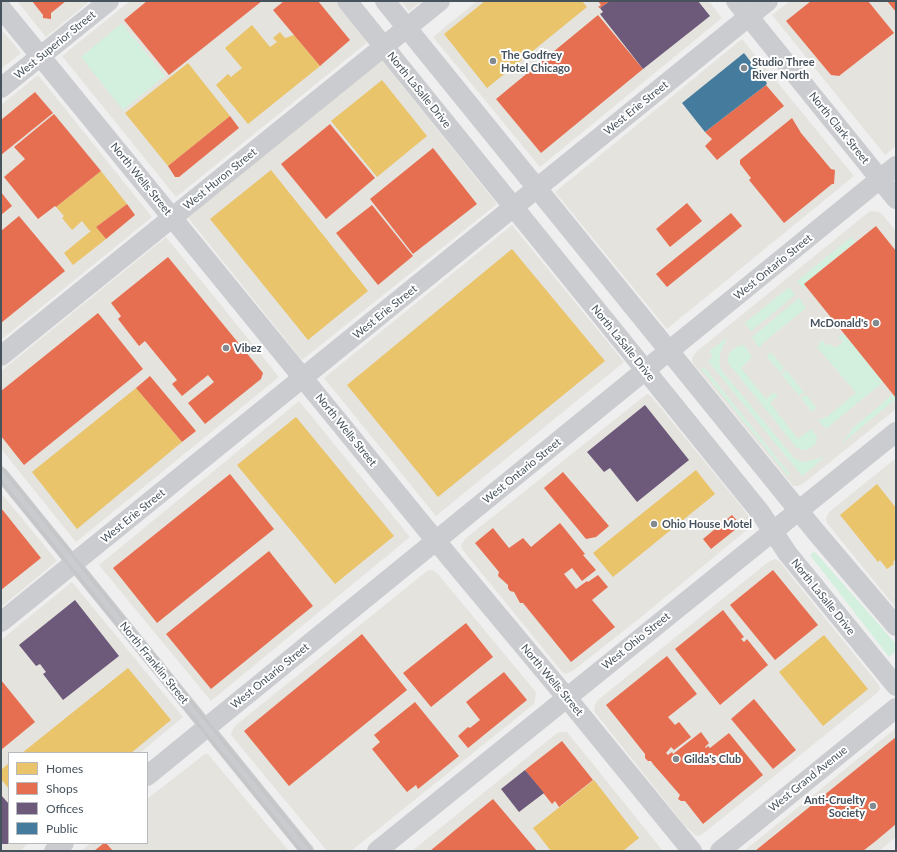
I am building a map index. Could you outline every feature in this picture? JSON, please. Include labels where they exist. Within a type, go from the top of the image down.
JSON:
[{"type":"main road","name":"West Superior Street","points":[[1,88],[109,1]]},
{"type":"main road","name":"North LaSalle Drive","points":[[347,1],[756,506],[788,554],[896,686]]},
{"type":"main road","points":[[385,1],[798,510],[896,626]]},
{"type":"main road","name":"West Huron Street","points":[[1,356],[440,1]]},
{"type":"main road","name":"North Clark Street","points":[[736,1],[896,199]]},
{"type":"main road","name":"West Erie Street","points":[[1,622],[768,1]]},
{"type":"main road","name":"North Wells Street","points":[[1,8],[436,541],[692,851]]},
{"type":"main road","name":"West Ontario Street","points":[[148,775],[896,166]]},
{"type":"main road","name":"West Ohio Street","points":[[377,851],[896,432]]},
{"type":"main road","name":"West Grand Avenue","points":[[720,851],[896,708]]},
{"type":"main road","points":[[54,851],[63,844]]},
{"type":"street","name":"North Franklin Street","points":[[1,474],[307,851]]},
{"type":"shaded area","points":[[17,1],[90,1],[46,37]]},
{"type":"shaded area","points":[[130,1],[336,1],[369,41],[176,197],[62,56]]},
{"type":"shaded area","points":[[401,1],[422,1],[409,11]]},
{"type":"shaded area","points":[[477,1],[709,1],[722,18],[540,167],[433,37]]},
{"type":"shaded area","points":[[790,1],[896,1],[896,146],[885,155],[772,15]]},
{"type":"shaded area","points":[[1,29],[21,53],[1,69]]},
{"type":"shaded area","points":[[742,39],[854,176],[667,329],[555,192]]},
{"type":"shaded area","points":[[380,58],[497,204],[302,360],[185,214]]},
{"type":"shaded area","points":[[38,75],[152,217],[1,340],[1,105]]},
{"type":"shaded area","points":[[870,211],[879,212],[882,214],[896,231],[896,409],[804,483],[798,486],[793,486],[693,363],[692,358],[696,352]]},
{"type":"shaded area","points":[[512,225],[624,362],[436,516],[324,378]]},
{"type":"shaded area","points":[[166,237],[279,377],[76,542],[1,449],[1,371]]},
{"type":"shaded area","points":[[647,394],[651,396],[742,507],[751,520],[751,524],[748,529],[640,618],[574,670],[566,674],[563,673],[462,549],[461,545],[466,538]]},
{"type":"shaded area","points":[[299,401],[410,537],[211,701],[99,565]]},
{"type":"shaded area","points":[[896,458],[896,608],[827,523],[826,518],[829,512]]},
{"type":"shaded area","points":[[1,493],[57,561],[1,607]]},
{"type":"shaded area","points":[[775,559],[779,561],[879,685],[880,689],[704,833],[699,836],[695,835],[685,826],[597,715],[594,711],[595,704],[768,562]]},
{"type":"shaded area","points":[[432,570],[438,574],[535,691],[536,695],[534,704],[351,851],[327,851],[231,735],[233,729],[236,725],[427,571]]},
{"type":"shaded area","points":[[72,582],[183,717],[141,752],[8,752],[8,844],[28,844],[20,851],[1,851],[1,640]]},
{"type":"shaded area","points":[[896,728],[896,837],[879,851],[744,851]]},
{"type":"shaded area","points":[[567,732],[663,851],[412,851],[557,733]]},
{"type":"shaded area","points":[[205,754],[208,754],[289,851],[81,851],[90,844],[148,844],[148,798]]},
{"type":"green space","points":[[122,23],[165,76],[123,110],[81,57]]},
{"type":"green space","points":[[851,237],[855,242],[804,284],[806,286],[803,288],[797,281]]},
{"type":"green space","points":[[789,287],[795,295],[751,331],[745,323]]},
{"type":"green space","points":[[799,298],[806,308],[764,342],[759,348],[752,337]]},
{"type":"green space","points":[[844,333],[883,382],[827,428],[825,428],[817,419],[820,420],[828,416],[856,393],[817,347],[821,344],[819,342],[822,340],[827,346],[830,344],[835,348],[843,342],[838,337]]},
{"type":"green space","points":[[727,337],[720,358],[720,367],[722,371],[795,459],[804,462],[825,457],[802,476],[708,361],[712,357],[710,351]]},
{"type":"green space","points":[[742,345],[745,346],[752,357],[741,368],[766,399],[773,393],[777,394],[777,396],[770,403],[798,439],[811,429],[817,436],[816,443],[807,450],[802,450],[796,447],[728,363],[728,356],[731,351]]},
{"type":"green space","points":[[772,353],[784,368],[780,372],[767,357],[768,354]]},
{"type":"green space","points":[[704,367],[790,474],[788,476],[701,369]]},
{"type":"green space","points":[[786,370],[804,392],[799,396],[781,374]]},
{"type":"green space","points":[[893,394],[896,396],[896,399],[841,444],[854,427]]},
{"type":"green space","points":[[806,395],[816,407],[814,411],[811,411],[801,398]]},
{"type":"green space","points":[[813,552],[816,553],[896,644],[896,651],[889,657],[810,555]]},
{"type":"building: Homes","name":"The Godfrey Hotel Chicago","points":[[485,1],[582,1],[587,7],[487,88],[444,34]]},
{"type":"building: Homes","points":[[252,25],[270,47],[277,42],[273,38],[280,32],[285,38],[294,35],[320,66],[248,124],[216,85],[228,74],[231,77],[242,68],[225,48]]},
{"type":"building: Homes","points":[[188,63],[230,116],[168,166],[125,113]]},
{"type":"building: Homes","points":[[382,80],[427,136],[377,177],[331,121]]},
{"type":"building: Homes","points":[[271,170],[368,291],[308,340],[210,219]]},
{"type":"building: Homes","points":[[101,171],[127,204],[96,227],[106,239],[73,265],[64,253],[91,231],[82,221],[72,230],[62,218],[64,216],[56,207]]},
{"type":"building: Homes","points":[[512,249],[605,361],[438,497],[347,385]]},
{"type":"building: Homes","points":[[136,388],[182,442],[77,529],[32,472]]},
{"type":"building: Homes","points":[[296,417],[394,536],[335,584],[237,465]]},
{"type":"building: Homes","name":"Ohio House Motel","points":[[696,470],[715,494],[613,577],[593,553]]},
{"type":"building: Homes","points":[[877,484],[896,508],[896,559],[893,562],[894,564],[887,569],[880,560],[878,562],[840,515]]},
{"type":"building: Homes","points":[[824,635],[868,689],[823,726],[779,672]]},
{"type":"building: Homes","points":[[128,668],[171,720],[132,752],[23,752]]},
{"type":"building: Homes","points":[[8,764],[8,788],[1,779],[1,770]]},
{"type":"building: Homes","points":[[594,780],[639,838],[623,851],[551,851],[533,828]]},
{"type":"building: Shops","points":[[32,1],[66,1],[51,13],[51,19],[43,18],[43,15]]},
{"type":"building: Shops","points":[[147,1],[262,1],[169,75],[124,20]]},
{"type":"building: Shops","points":[[284,1],[318,1],[350,40],[320,66],[273,10]]},
{"type":"building: Shops","points":[[598,1],[610,1],[600,8],[598,7],[601,5]]},
{"type":"building: Shops","points":[[811,1],[868,1],[894,33],[839,76],[831,75],[786,21]]},
{"type":"building: Shops","points":[[887,1],[896,1],[896,12]]},
{"type":"building: Shops","points":[[598,15],[643,69],[541,153],[496,99]]},
{"type":"building: Shops","points":[[766,85],[784,106],[717,160],[705,146],[712,139],[705,132]]},
{"type":"building: Shops","points":[[35,92],[53,113],[1,155],[1,120]]},
{"type":"building: Shops","points":[[54,114],[101,171],[56,207],[55,206],[38,219],[4,177],[25,159],[14,147]]},
{"type":"building: Shops","points":[[230,116],[239,128],[179,177],[175,177],[168,166]]},
{"type":"building: Shops","points":[[792,118],[801,133],[831,169],[835,170],[834,184],[832,184],[784,223],[749,180],[751,178],[740,164],[740,160]]},
{"type":"building: Shops","points":[[330,124],[375,178],[326,219],[281,164]]},
{"type":"building: Shops","points":[[433,148],[477,204],[413,254],[370,199]]},
{"type":"building: Shops","points":[[1,192],[12,206],[1,215]]},
{"type":"building: Shops","points":[[687,203],[702,221],[670,247],[656,229]]},
{"type":"building: Shops","points":[[127,204],[135,215],[106,239],[96,227]]},
{"type":"building: Shops","points":[[372,205],[413,256],[378,285],[336,233]]},
{"type":"building: Shops","points":[[731,213],[742,226],[667,287],[656,274]]},
{"type":"building: Shops","points":[[19,216],[65,271],[1,323],[1,231]]},
{"type":"building: Shops","name":"McDonald's","points":[[876,226],[896,251],[896,398],[804,284]]},
{"type":"building: Shops","points":[[168,257],[263,373],[261,379],[205,424],[188,403],[214,382],[208,375],[182,396],[172,384],[177,380],[145,341],[139,346],[118,319],[121,316],[111,303]]},
{"type":"building: Shops","points":[[98,313],[143,369],[24,465],[1,436],[1,391]]},
{"type":"building: Shops","points":[[150,376],[196,431],[182,442],[136,388]]},
{"type":"building: Shops","points":[[563,472],[609,526],[596,537],[586,539],[544,488]]},
{"type":"building: Shops","points":[[230,474],[274,529],[157,623],[113,568]]},
{"type":"building: Shops","points":[[1,508],[41,558],[1,590]]},
{"type":"building: Shops","points":[[732,515],[741,525],[711,549],[703,539]]},
{"type":"building: Shops","points":[[560,523],[596,570],[582,581],[572,568],[564,574],[576,589],[598,575],[608,587],[592,600],[615,627],[571,662],[523,603],[520,603],[514,592],[510,591],[508,585],[498,576],[499,572],[475,543],[493,528],[509,548],[523,538],[531,547]]},
{"type":"building: Shops","points":[[269,551],[313,606],[211,689],[166,634]]},
{"type":"building: Shops","points":[[773,570],[818,625],[775,660],[730,605]]},
{"type":"building: Shops","points":[[723,610],[744,637],[741,639],[744,642],[747,639],[768,665],[720,705],[675,649]]},
{"type":"building: Shops","points":[[466,623],[493,657],[431,707],[403,673]]},
{"type":"building: Shops","points":[[362,634],[407,690],[289,786],[244,731]]},
{"type":"building: Shops","points":[[667,656],[697,694],[668,717],[675,725],[679,722],[691,737],[674,750],[671,747],[666,753],[668,755],[672,752],[673,754],[701,732],[709,743],[705,747],[706,748],[708,746],[710,748],[729,733],[763,775],[703,824],[685,801],[678,799],[680,795],[651,761],[648,761],[645,758],[645,754],[606,705]]},
{"type":"building: Shops","points":[[504,672],[527,700],[468,748],[458,736],[468,727],[470,728],[480,720],[466,702]]},
{"type":"building: Shops","points":[[1,680],[35,722],[1,750]]},
{"type":"building: Shops","points":[[754,699],[796,750],[773,769],[731,719]]},
{"type":"building: Shops","points":[[415,702],[459,756],[418,789],[416,785],[407,792],[372,749],[380,742],[374,735]]},
{"type":"building: Shops","points":[[896,737],[896,824],[877,840],[863,851],[755,851]]},
{"type":"building: Shops","points":[[562,741],[593,780],[559,807],[555,801],[552,804],[525,770]]},
{"type":"building: Shops","points":[[493,799],[537,851],[430,851],[454,831]]},
{"type":"building: Shops","points":[[103,844],[107,844],[113,851],[94,851]]},
{"type":"building: Offices","points":[[610,1],[698,1],[710,16],[643,69],[600,14],[603,12],[600,8]]},
{"type":"building: Offices","points":[[645,405],[689,460],[637,502],[610,468],[604,472],[587,452]]},
{"type":"building: Offices","points":[[75,600],[119,656],[63,700],[43,674],[46,672],[40,664],[36,666],[19,645]]},
{"type":"building: Offices","points":[[525,770],[544,793],[519,812],[501,789]]},
{"type":"building: Offices","points":[[1,795],[8,803],[8,844],[1,844]]},
{"type":"building: Public","points":[[744,53],[767,83],[705,132],[682,103]]},
{"type":"railway","points":[[1,467],[312,851]]},
{"type":"railway","points":[[1,481],[301,851]]},
{"type":"place","name":"The Godfrey Hotel Chicago","points":[[493,61]]},
{"type":"place","name":"Studio Three River North","points":[[744,68]]},
{"type":"place","name":"McDonald's","points":[[876,323]]},
{"type":"place","name":"Vibez","points":[[226,348]]},
{"type":"place","name":"Ohio House Motel","points":[[654,524]]},
{"type":"place","name":"Gilda's Club","points":[[676,759]]},
{"type":"place","name":"Anti-Cruelty Society","points":[[873,806]]}]
